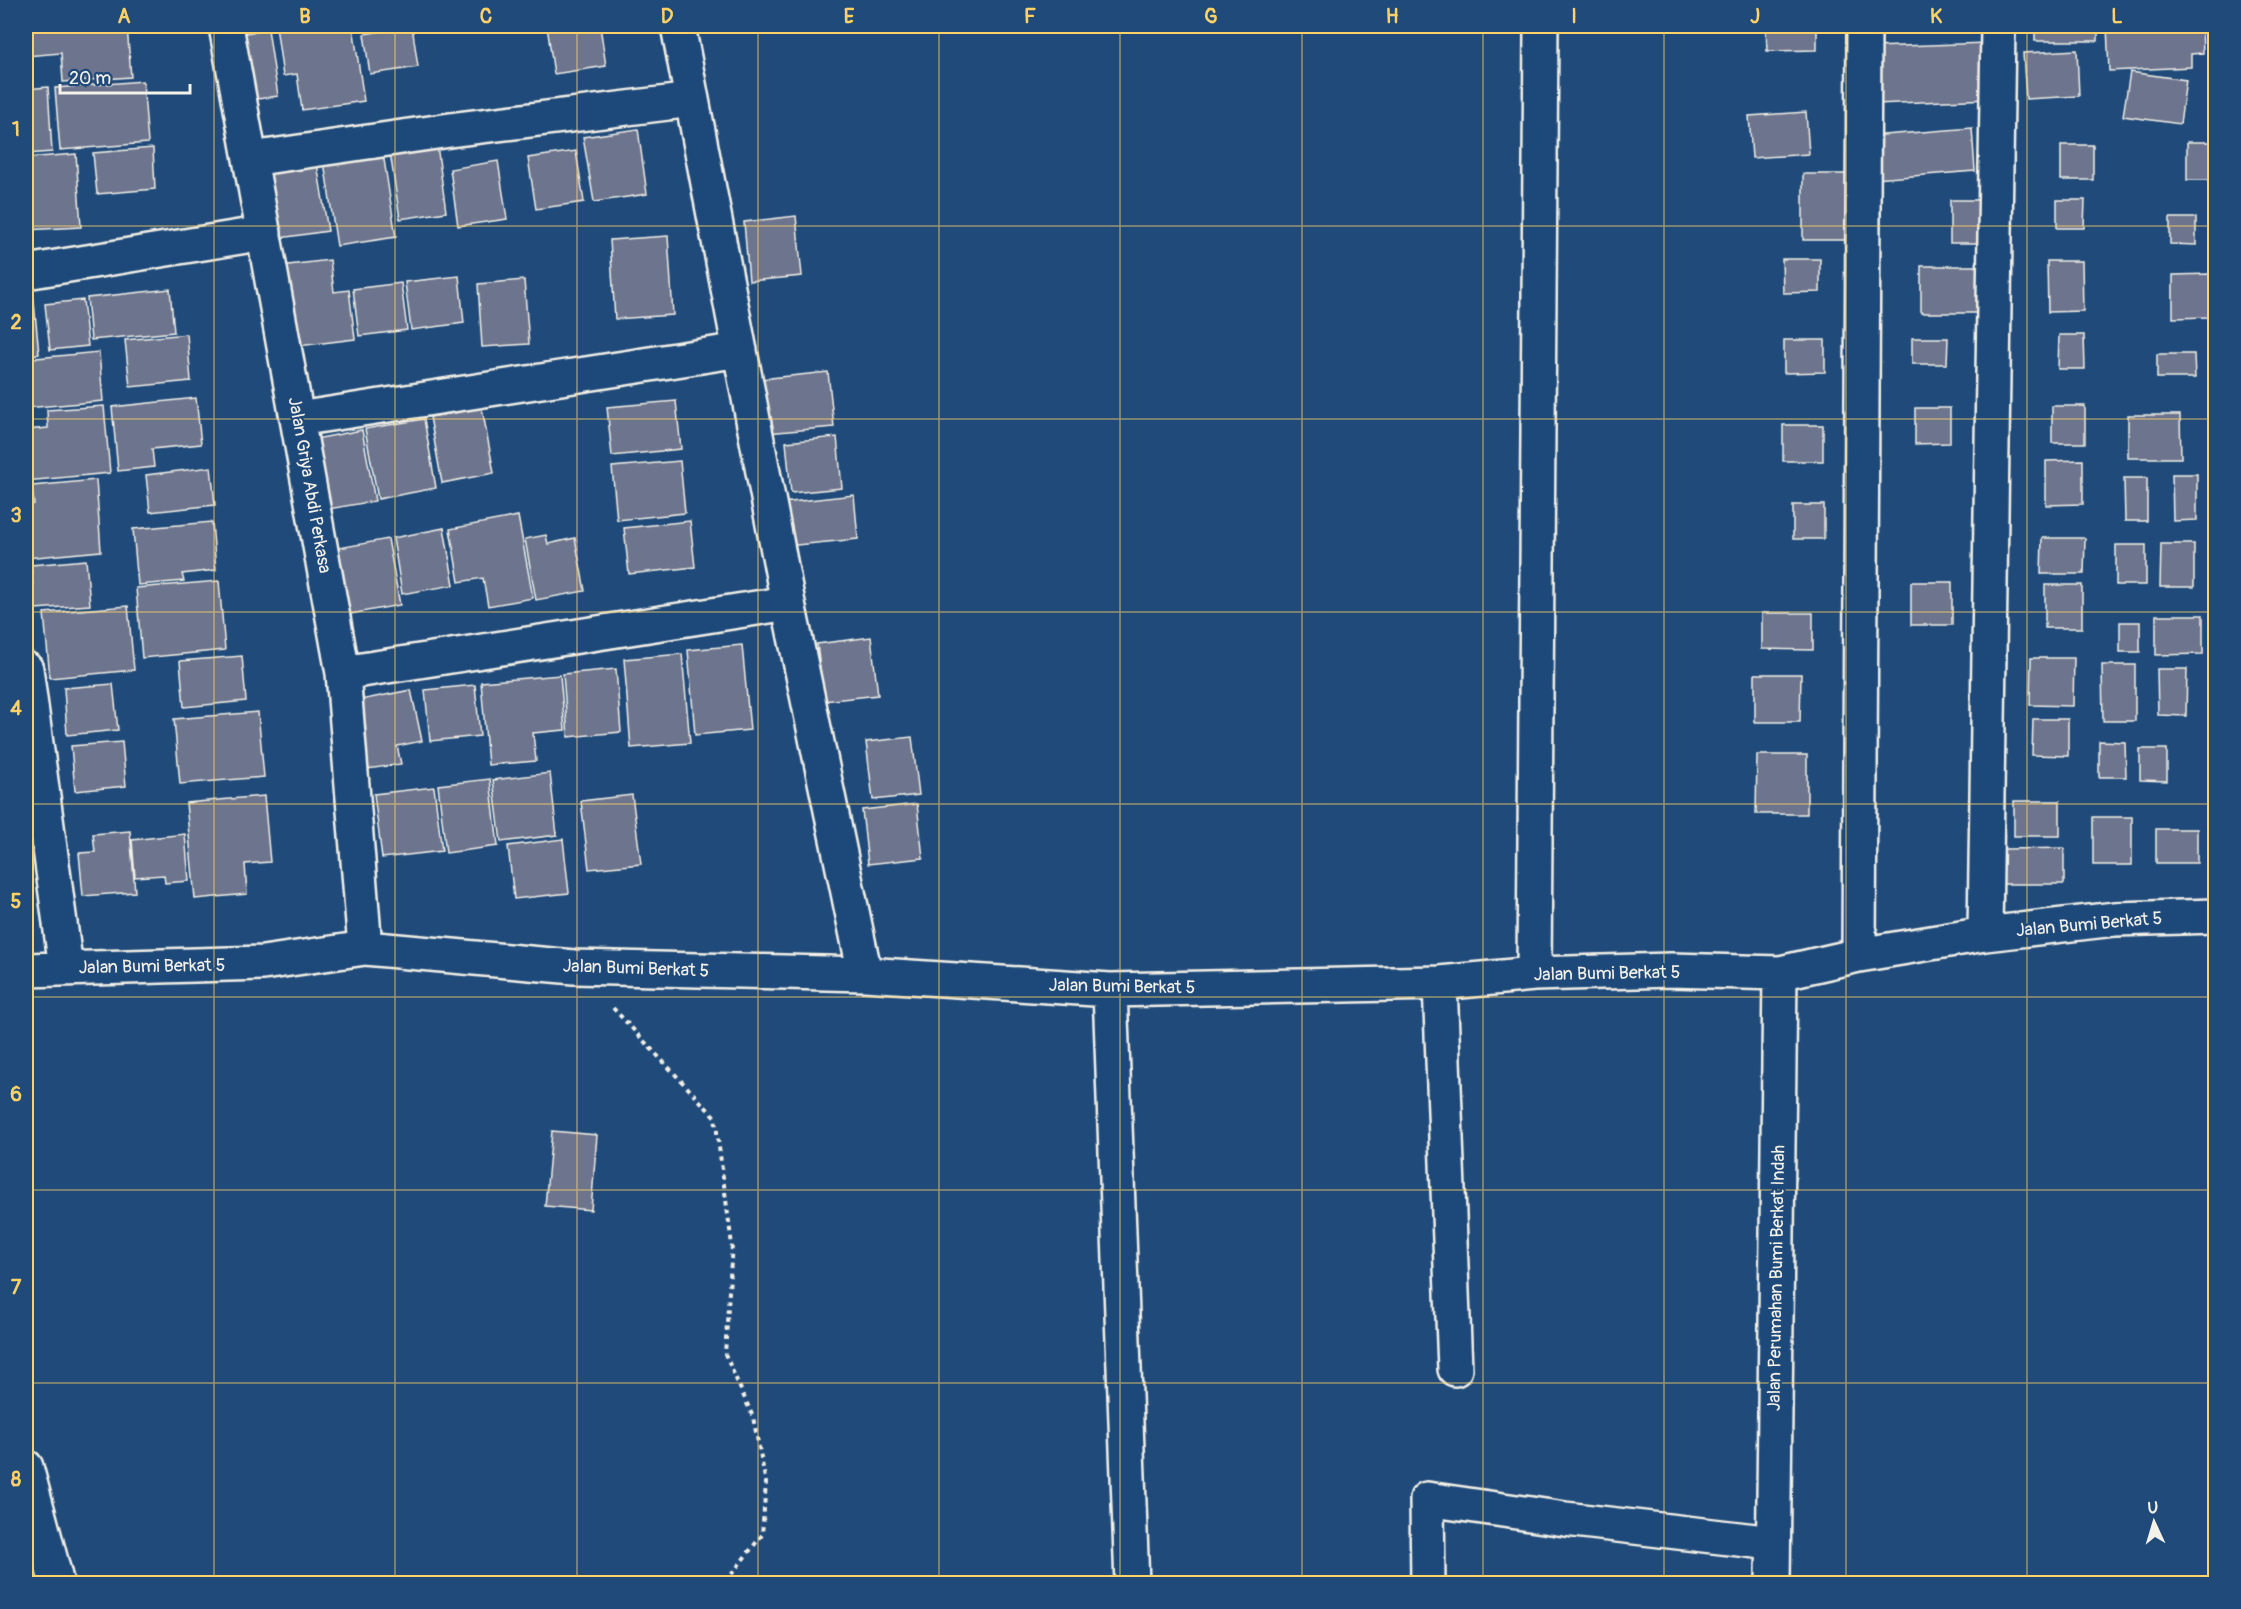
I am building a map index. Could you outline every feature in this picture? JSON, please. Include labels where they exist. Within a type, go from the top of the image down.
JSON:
[{"type":"street","name":"Jalan Griya Abdi Perkasa","points":[[226,26],[343,673],[364,948]]},
{"type":"street","points":[[678,26],[788,603],[865,974]]},
{"type":"street","points":[[1534,974],[1541,26]]},
{"type":"street","points":[[1859,955],[1864,26]]},
{"type":"street","points":[[1985,934],[1998,26]]},
{"type":"street","points":[[251,159],[458,129],[692,100]]},
{"type":"street","points":[[26,272],[264,233]]},
{"type":"street","points":[[298,419],[740,350]]},
{"type":"street","points":[[343,673],[788,603]]},
{"type":"street","points":[[26,669],[66,968]]},
{"type":"street","name":"Jalan Bumi Berkat 5","points":[[26,970],[263,963],[364,948],[574,967],[865,974],[1110,990],[1440,983],[1534,974],[1671,970],[1780,973],[1859,955],[1985,934],[2115,919],[2216,916]]},
{"type":"street","name":"Jalan Perumahan Bumi Berkat Indah","points":[[1773,1584],[1780,973]]},
{"type":"street","points":[[1440,983],[1455,1369]]},
{"type":"street","points":[[1110,990],[1132,1584]]},
{"type":"street","points":[[26,1467],[57,1584]]},
{"type":"street","points":[[1428,1584],[1427,1498],[1565,1519],[1773,1543]]},
{"type":"path","points":[[574,967],[715,1117],[732,1245],[725,1354],[753,1417],[766,1483],[762,1535],[724,1584]]},
{"type":"building","points":[[26,26],[127,26],[131,77],[63,82],[61,53],[26,56]]},
{"type":"building","points":[[276,26],[353,26],[364,101],[302,110],[297,74],[283,76]]},
{"type":"building","points":[[412,26],[418,67],[370,74],[364,34]]},
{"type":"building","points":[[547,26],[600,26],[606,66],[554,74]]},
{"type":"building","points":[[1766,26],[1817,26],[1817,50],[1767,51]]},
{"type":"building","points":[[2035,26],[2098,26],[2098,41],[2035,41]]},
{"type":"building","points":[[2107,26],[2202,26],[2203,53],[2191,54],[2191,67],[2109,71]]},
{"type":"building","points":[[268,29],[278,96],[243,101],[234,35]]},
{"type":"building","points":[[1986,43],[1989,99],[1876,104],[1874,47]]},
{"type":"building","points":[[2077,50],[2079,96],[2026,99],[2023,53]]},
{"type":"building","points":[[2130,72],[2186,80],[2180,124],[2123,116]]},
{"type":"building","points":[[143,81],[148,143],[60,150],[55,88]]},
{"type":"building","points":[[48,87],[52,152],[26,154],[26,89]]},
{"type":"building","points":[[1806,112],[1809,154],[1752,158],[1749,116]]},
{"type":"building","points":[[1972,128],[1975,171],[1875,179],[1871,136]]},
{"type":"building","points":[[638,129],[647,194],[594,202],[583,137]]},
{"type":"building","points":[[2187,142],[2216,142],[2216,180],[2187,180]]},
{"type":"building","points":[[437,145],[446,212],[400,219],[390,152]]},
{"type":"building","points":[[2061,145],[2093,145],[2093,180],[2061,180]]},
{"type":"building","points":[[153,148],[155,189],[97,194],[93,153]]},
{"type":"building","points":[[576,151],[584,202],[536,209],[528,158]]},
{"type":"building","points":[[383,153],[396,237],[337,246],[324,162]]},
{"type":"building","points":[[76,154],[81,227],[26,230],[26,158]]},
{"type":"building","points":[[498,161],[507,219],[458,226],[450,169]]},
{"type":"building","points":[[317,164],[328,231],[273,239],[262,172]]},
{"type":"building","points":[[1803,174],[1855,174],[1855,240],[1803,240]]},
{"type":"building","points":[[1950,200],[1980,200],[1980,243],[1950,243]]},
{"type":"building","points":[[2057,200],[2085,200],[2084,228],[2057,228]]},
{"type":"building","points":[[796,216],[802,276],[749,281],[744,222]]},
{"type":"building","points":[[2170,218],[2196,218],[2196,245],[2170,244]]},
{"type":"building","points":[[668,236],[673,315],[615,319],[610,240]]},
{"type":"building","points":[[1782,259],[1820,259],[1820,292],[1783,293]]},
{"type":"building","points":[[330,260],[334,292],[349,290],[355,339],[290,347],[280,266]]},
{"type":"building","points":[[2047,261],[2082,261],[2083,311],[2048,312]]},
{"type":"building","points":[[1921,266],[1980,266],[1980,313],[1921,313]]},
{"type":"building","points":[[2211,274],[2211,317],[2173,318],[2173,275]]},
{"type":"building","points":[[459,276],[464,323],[411,330],[405,282]]},
{"type":"building","points":[[524,280],[529,344],[482,347],[478,284]]},
{"type":"building","points":[[401,283],[407,330],[359,336],[353,289]]},
{"type":"building","points":[[170,289],[174,332],[91,340],[87,298]]},
{"type":"building","points":[[33,291],[39,354],[26,355],[26,292]]},
{"type":"building","points":[[83,300],[88,346],[50,350],[45,304]]},
{"type":"building","points":[[187,334],[191,381],[130,387],[125,340]]},
{"type":"building","points":[[2059,335],[2084,335],[2085,369],[2058,369]]},
{"type":"building","points":[[1912,338],[1948,338],[1947,364],[1912,364]]},
{"type":"building","points":[[1784,340],[1825,340],[1825,372],[1784,373]]},
{"type":"building","points":[[99,352],[103,401],[26,408],[26,359]]},
{"type":"building","points":[[2157,354],[2194,354],[2195,378],[2157,378]]},
{"type":"building","points":[[828,372],[834,427],[767,433],[761,379]]},
{"type":"building","points":[[196,398],[201,444],[152,449],[154,467],[118,471],[112,407]]},
{"type":"building","points":[[676,401],[681,449],[612,456],[607,407]]},
{"type":"building","points":[[104,406],[110,473],[26,481],[26,430],[48,428],[47,410]]},
{"type":"building","points":[[2052,406],[2085,406],[2085,443],[2052,443]]},
{"type":"building","points":[[482,408],[494,473],[442,483],[430,417]]},
{"type":"building","points":[[1915,408],[1950,408],[1950,443],[1915,444]]},
{"type":"building","points":[[2128,415],[2180,415],[2181,458],[2128,458]]},
{"type":"building","points":[[424,419],[436,488],[378,499],[365,429]]},
{"type":"building","points":[[1783,425],[1823,425],[1823,461],[1783,461]]},
{"type":"building","points":[[362,430],[375,501],[323,510],[310,440]]},
{"type":"building","points":[[837,437],[842,488],[791,493],[786,442]]},
{"type":"building","points":[[2083,460],[2083,504],[2046,505],[2046,461]]},
{"type":"building","points":[[680,461],[685,513],[617,520],[612,467]]},
{"type":"building","points":[[211,467],[215,505],[150,512],[146,475]]},
{"type":"building","points":[[2172,474],[2197,474],[2197,520],[2173,521]]},
{"type":"building","points":[[2124,478],[2147,478],[2147,521],[2125,521]]},
{"type":"building","points":[[96,480],[101,551],[26,558],[26,505],[34,504],[32,486]]},
{"type":"building","points":[[854,495],[858,539],[786,546],[782,503]]},
{"type":"building","points":[[1793,505],[1824,505],[1824,539],[1793,539]]},
{"type":"building","points":[[518,516],[533,598],[488,606],[483,578],[459,582],[450,529]]},
{"type":"building","points":[[690,521],[695,567],[629,574],[624,528]]},
{"type":"building","points":[[212,522],[216,570],[182,574],[184,581],[138,585],[133,529]]},
{"type":"building","points":[[444,528],[454,585],[402,594],[393,538]]},
{"type":"building","points":[[546,535],[548,544],[575,538],[585,591],[536,600],[525,539]]},
{"type":"building","points":[[2042,538],[2085,538],[2084,574],[2041,574]]},
{"type":"building","points":[[388,539],[400,605],[340,616],[328,550]]},
{"type":"building","points":[[2161,544],[2194,544],[2194,587],[2160,587]]},
{"type":"building","points":[[2116,545],[2146,545],[2146,585],[2116,585]]},
{"type":"building","points":[[86,560],[90,605],[35,609],[31,565]]},
{"type":"building","points":[[219,581],[225,650],[142,658],[136,588]]},
{"type":"building","points":[[1911,582],[1952,582],[1952,625],[1911,625]]},
{"type":"building","points":[[2045,585],[2082,585],[2082,628],[2045,628]]},
{"type":"building","points":[[128,606],[134,670],[50,678],[44,613]]},
{"type":"building","points":[[1762,613],[1813,613],[1813,650],[1762,649]]},
{"type":"building","points":[[2156,615],[2203,615],[2203,654],[2156,655]]},
{"type":"building","points":[[2120,622],[2140,622],[2140,652],[2120,652]]},
{"type":"building","points":[[871,637],[878,695],[824,701],[817,644]]},
{"type":"building","points":[[742,645],[750,730],[695,735],[688,650]]},
{"type":"building","points":[[682,654],[690,743],[631,748],[624,659]]},
{"type":"building","points":[[242,656],[246,701],[184,707],[180,661]]},
{"type":"building","points":[[2031,658],[2074,658],[2073,706],[2030,705]]},
{"type":"building","points":[[2102,665],[2135,665],[2135,721],[2103,721]]},
{"type":"building","points":[[616,669],[621,732],[568,737],[563,674]]},
{"type":"building","points":[[2157,669],[2187,669],[2186,716],[2158,715]]},
{"type":"building","points":[[1755,674],[1801,674],[1800,722],[1755,722]]},
{"type":"building","points":[[560,675],[565,730],[533,733],[536,761],[488,765],[481,682]]},
{"type":"building","points":[[113,684],[118,730],[67,735],[64,688]]},
{"type":"building","points":[[475,685],[480,736],[430,741],[425,690]]},
{"type":"building","points":[[411,690],[422,741],[397,746],[401,764],[368,769],[355,701]]},
{"type":"building","points":[[258,712],[264,777],[180,784],[174,719]]},
{"type":"building","points":[[2033,719],[2068,719],[2068,756],[2032,755]]},
{"type":"building","points":[[912,737],[919,795],[873,800],[866,742]]},
{"type":"building","points":[[2099,741],[2125,742],[2126,777],[2099,777]]},
{"type":"building","points":[[122,742],[126,786],[75,791],[71,746]]},
{"type":"building","points":[[2140,749],[2167,749],[2167,781],[2140,780]]},
{"type":"building","points":[[1757,755],[1807,755],[1807,814],[1756,814]]},
{"type":"building","points":[[550,773],[557,835],[501,842],[493,780]]},
{"type":"building","points":[[490,779],[498,846],[446,853],[438,785]]},
{"type":"building","points":[[434,787],[442,851],[382,858],[374,794]]},
{"type":"building","points":[[632,795],[641,864],[589,869],[581,801]]},
{"type":"building","points":[[264,796],[270,862],[245,864],[247,894],[195,899],[186,803]]},
{"type":"building","points":[[2014,801],[2060,801],[2060,836],[2014,836]]},
{"type":"building","points":[[917,804],[923,858],[868,864],[862,810]]},
{"type":"building","points":[[2093,817],[2132,817],[2132,865],[2093,865]]},
{"type":"building","points":[[2156,829],[2197,829],[2197,863],[2156,863]]},
{"type":"building","points":[[130,831],[135,892],[83,896],[79,853],[95,852],[93,834]]},
{"type":"building","points":[[185,834],[189,881],[165,883],[164,875],[135,877],[132,840]]},
{"type":"building","points":[[563,839],[569,893],[514,899],[508,846]]},
{"type":"building","points":[[2064,848],[2064,884],[2003,884],[2004,849]]},
{"type":"building","points":[[552,1131],[597,1135],[591,1210],[545,1206]]}]
